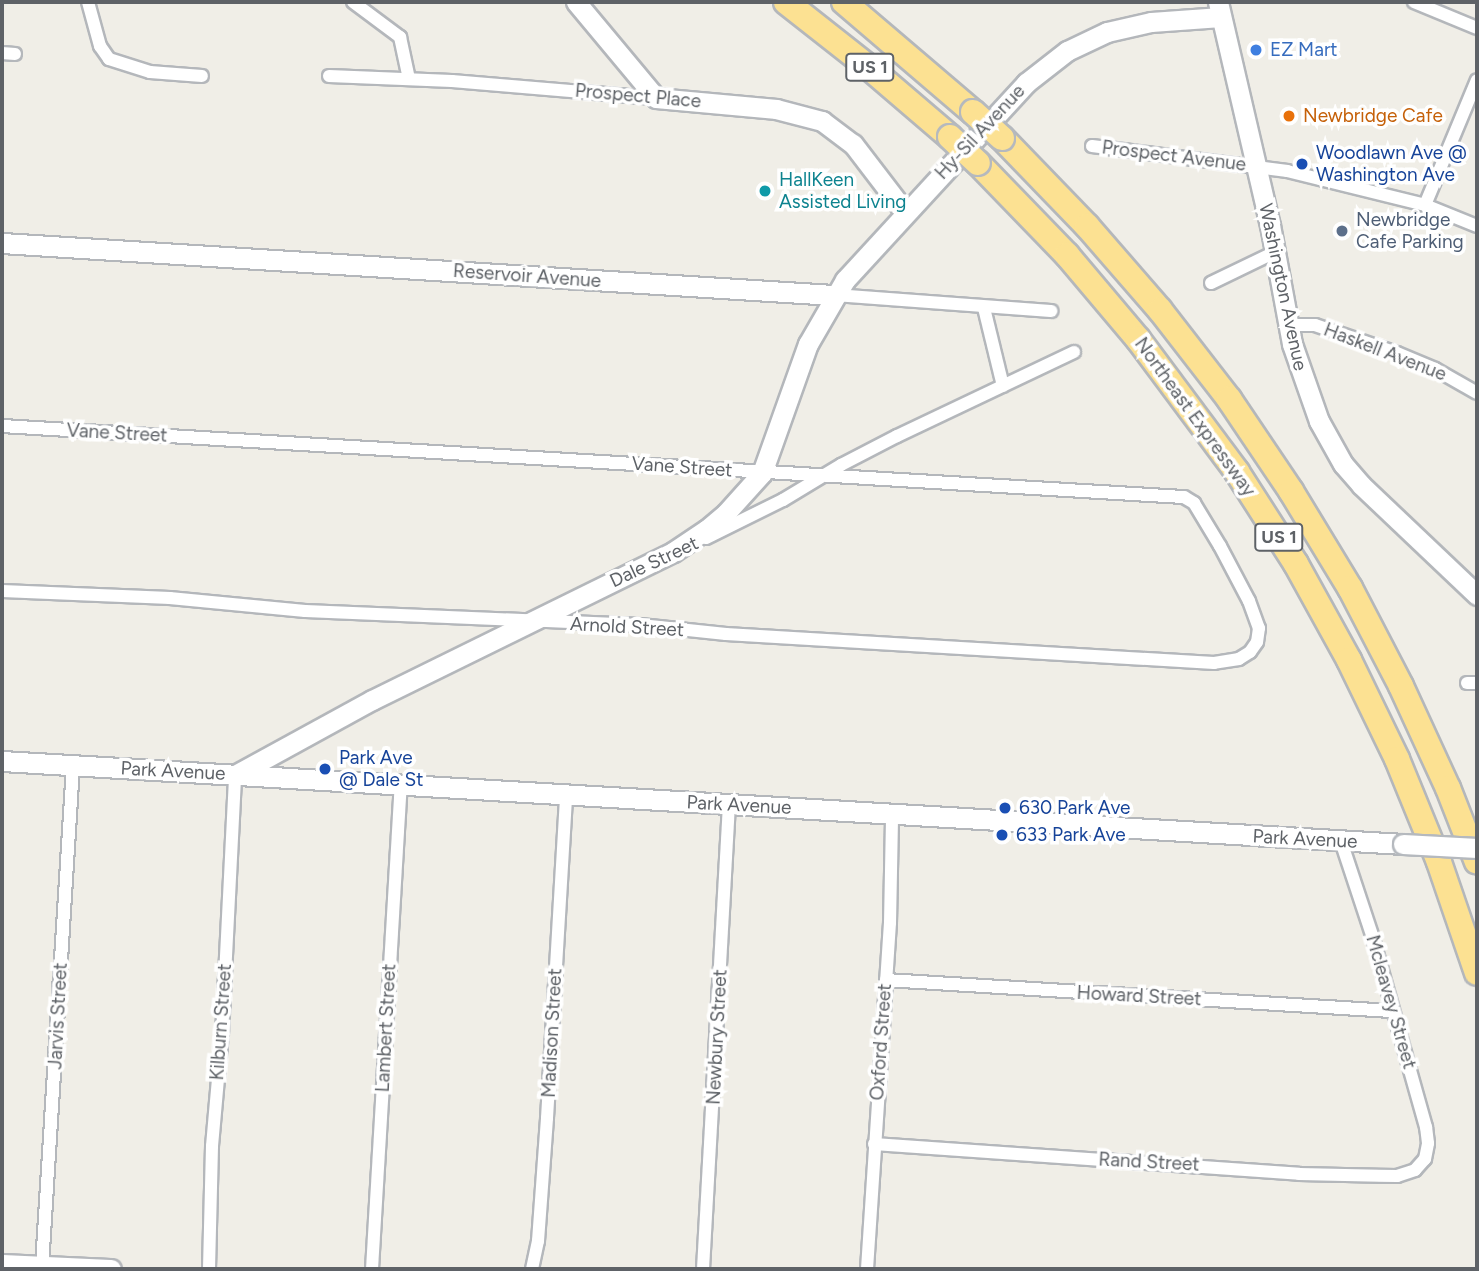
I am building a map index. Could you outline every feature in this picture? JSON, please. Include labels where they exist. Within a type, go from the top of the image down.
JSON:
[{"type":"highway","name":"Northeast Expressway","points":[[786,2],[866,65],[978,163],[1067,255],[1138,339],[1205,426],[1289,552],[1349,660],[1397,759],[1439,862],[1477,974]]},
{"type":"highway","name":"Northeast Expressway","points":[[844,2],[1002,138],[1087,226],[1160,310],[1228,398],[1292,491],[1350,588],[1401,686],[1448,788],[1477,862]]},
{"type":"street","points":[[88,2],[100,46],[109,59],[150,72],[202,76]]},
{"type":"street","points":[[353,2],[400,37],[409,79]]},
{"type":"street","points":[[576,2],[656,98]]},
{"type":"street","points":[[1414,2],[1477,28]]},
{"type":"street","name":"Washington Avenue","points":[[1219,9],[1257,166],[1300,373],[1319,421],[1343,464],[1381,506],[1477,595]]},
{"type":"street","name":"Hy-Sil Avenue","points":[[673,552],[726,513],[762,473],[778,437],[807,344],[834,295],[905,212],[1026,83],[1067,51],[1099,35],[1129,25],[1219,9]]},
{"type":"street","name":"Prospect Place","points":[[329,76],[409,79],[776,109],[822,121],[859,150],[905,212]]},
{"type":"street","points":[[1425,205],[1477,80]]},
{"type":"street","name":"Prospect Avenue","points":[[1092,146],[1257,166],[1425,205],[1477,226]]},
{"type":"street","name":"Reservoir Avenue","points":[[2,243],[1051,311]]},
{"type":"street","points":[[1211,283],[1275,252]]},
{"type":"street","points":[[985,308],[1003,386]]},
{"type":"street","name":"Haskell Avenue","points":[[1289,325],[1315,325],[1397,353],[1435,369],[1477,393]]},
{"type":"street","name":"Dale Street","points":[[235,775],[372,700],[783,500],[823,476],[1074,352]]},
{"type":"street","name":"Vane Street","points":[[2,426],[1184,497],[1201,513],[1255,616],[1259,628],[1257,642],[1250,652]]},
{"type":"street","name":"Arnold Street","points":[[2,591],[170,598],[304,611],[640,625],[739,635],[1214,663],[1239,659],[1250,652]]},
{"type":"street","name":"Park Avenue","points":[[2,761],[1477,848]]},
{"type":"street","name":"Jarvis Street","points":[[43,1266],[73,765]]},
{"type":"street","name":"Kilburn Street","points":[[209,1269],[212,1146],[222,1035],[236,802],[235,775]]},
{"type":"street","name":"Lambert Street","points":[[372,1269],[401,786]]},
{"type":"street","name":"Madison Street","points":[[532,1269],[538,1241],[547,1118],[566,796]]},
{"type":"street","name":"Newbury Street","points":[[703,1269],[729,805]]},
{"type":"street","name":"Oxford Street","points":[[867,1269],[886,980],[892,814]]},
{"type":"street","name":"Mcleavey Street","points":[[1341,841],[1373,938],[1426,1127],[1428,1143],[1425,1159],[1421,1163]]},
{"type":"street","name":"Howard Street","points":[[886,980],[1392,1012]]},
{"type":"street","name":"Rand Street","points":[[874,1144],[1379,1177],[1406,1174],[1421,1163]]},
{"type":"street","points":[[2,1264],[111,1269]]},
{"type":"place","name":"EZ Mart","points":[[1256,50]]},
{"type":"place","name":"Newbridge Cafe","points":[[1289,116]]},
{"type":"place","name":"Woodlawn Ave @ Washington Ave","points":[[1302,164]]},
{"type":"place","name":"HallKeen Assisted Living","points":[[765,191]]},
{"type":"place","name":"Newbridge Cafe Parking","points":[[1342,231]]},
{"type":"place","name":"Park Ave @ Dale St","points":[[325,769]]},
{"type":"place","name":"630 Park Ave","points":[[1005,808]]},
{"type":"place","name":"633 Park Ave","points":[[1002,835]]}]
